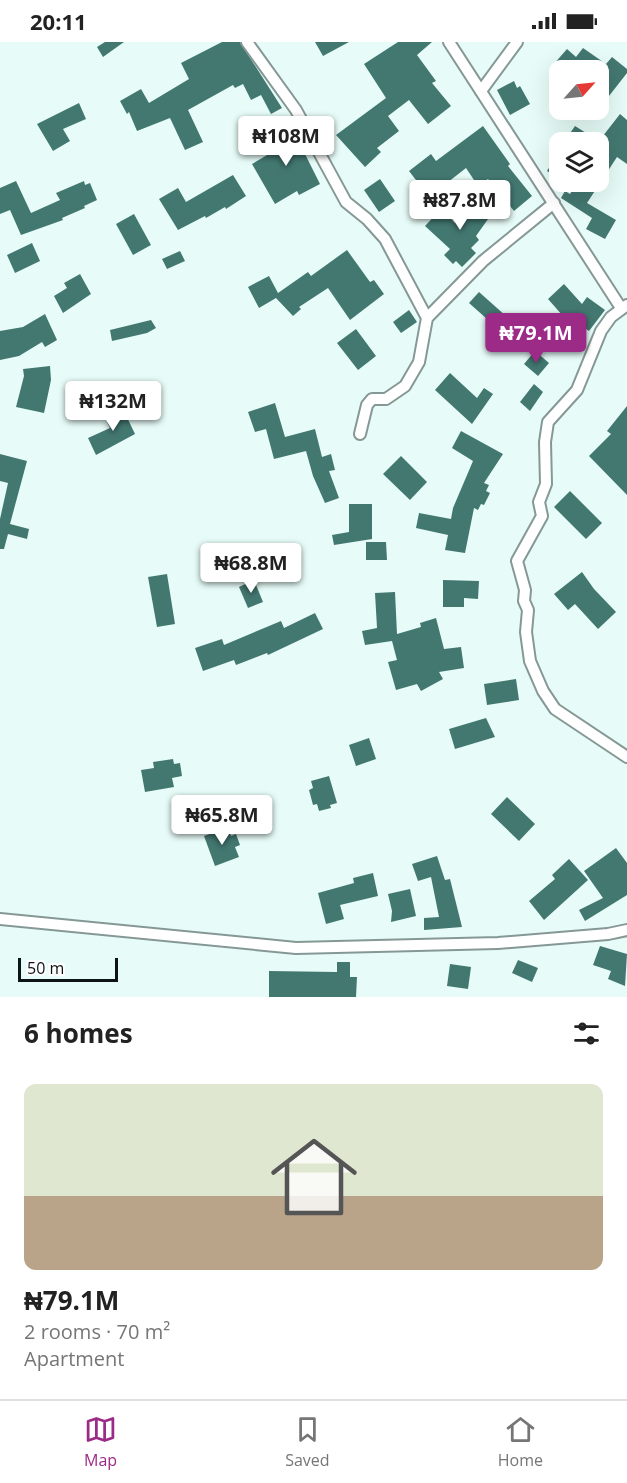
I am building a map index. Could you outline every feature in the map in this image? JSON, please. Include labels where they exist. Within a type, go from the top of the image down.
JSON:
[{"type":"street","points":[[248,42],[296,110],[346,202],[386,239],[427,318]]},
{"type":"street","points":[[449,42],[624,306],[611,317],[595,341],[583,380],[577,390],[548,422],[545,442],[546,484],[539,502],[542,516],[517,561],[525,590],[524,601],[528,610],[526,632],[530,661],[543,691],[555,709],[627,757]]},
{"type":"street","points":[[481,91],[517,42]]},
{"type":"street","points":[[360,434],[367,405],[372,399],[386,399],[405,386],[419,362],[427,318],[483,261],[554,203]]},
{"type":"street","points":[[0,919],[296,948],[498,943],[608,934],[627,930]]},
{"type":"building","points":[[105,42],[124,42],[103,57],[97,47]]},
{"type":"building","points":[[222,42],[240,42],[282,108],[271,114],[261,95],[251,100],[243,84],[235,88],[233,85],[188,110],[203,142],[185,150],[170,118],[137,131],[129,112],[127,114],[120,101],[141,89],[149,103],[189,79],[181,63]]},
{"type":"building","points":[[315,42],[349,42],[323,56]]},
{"type":"building","points":[[398,42],[432,42],[417,55],[436,81],[432,83],[451,106],[428,124],[409,100],[388,116],[399,131],[377,148],[381,152],[365,167],[336,135],[386,98],[364,64]]},
{"type":"building","points":[[583,48],[600,60],[557,60],[567,49],[576,57]]},
{"type":"building","points":[[612,57],[627,69],[627,73],[609,96],[609,60]]},
{"type":"building","points":[[514,81],[517,88],[520,86],[530,104],[510,115],[497,90]]},
{"type":"building","points":[[79,103],[86,119],[63,129],[70,141],[53,151],[37,124]]},
{"type":"building","points":[[620,114],[627,120],[627,164],[617,157],[609,169],[609,132],[606,132]]},
{"type":"building","points":[[483,126],[510,164],[508,166],[532,196],[514,211],[488,179],[478,186],[466,168],[429,197],[409,171],[431,154],[436,161]]},
{"type":"building","points":[[575,126],[585,132],[571,132]]},
{"type":"building","points":[[293,127],[306,149],[303,150],[320,184],[299,195],[297,191],[275,204],[252,164],[274,151],[267,140]]},
{"type":"building","points":[[233,175],[246,196],[226,209],[225,207],[178,230],[159,199],[178,188],[186,202]]},
{"type":"building","points":[[380,179],[395,201],[379,212],[364,190]]},
{"type":"building","points":[[16,181],[31,213],[60,200],[56,193],[84,181],[85,185],[90,183],[97,200],[62,218],[63,220],[21,235],[10,210],[0,214],[0,188]]},
{"type":"building","points":[[564,192],[570,194],[571,192],[594,192],[587,203],[616,220],[605,239],[586,229],[592,218],[561,198]]},
{"type":"building","points":[[473,198],[493,212],[476,236],[479,240],[471,248],[476,253],[462,267],[456,261],[453,264],[444,255],[450,249],[425,226],[441,209],[455,223]]},
{"type":"building","points":[[134,214],[151,245],[133,255],[116,224]]},
{"type":"building","points":[[32,243],[40,261],[15,273],[7,255]]},
{"type":"building","points":[[347,250],[370,282],[374,280],[384,294],[350,320],[328,288],[299,307],[301,309],[293,316],[276,298],[259,308],[248,287],[269,276],[278,293],[308,272],[311,276]]},
{"type":"building","points":[[180,251],[185,261],[167,269],[162,259]]},
{"type":"building","points":[[80,274],[91,294],[63,313],[54,296],[67,288],[64,283]]},
{"type":"building","points":[[564,284],[582,304],[587,297],[605,310],[589,331],[565,314],[563,316],[548,299]]},
{"type":"building","points":[[479,292],[506,316],[509,313],[523,327],[502,350],[488,337],[496,327],[469,303]]},
{"type":"building","points":[[409,310],[417,322],[401,333],[393,322]]},
{"type":"building","points":[[45,314],[57,340],[45,347],[42,342],[19,356],[0,360],[0,331],[23,327]]},
{"type":"building","points":[[151,320],[156,328],[147,333],[112,341],[110,330]]},
{"type":"building","points":[[356,329],[376,356],[358,370],[337,343]]},
{"type":"building","points":[[535,351],[549,363],[538,376],[524,364]]},
{"type":"building","points":[[50,366],[51,380],[44,413],[16,407],[24,376],[23,369]]},
{"type":"building","points":[[450,373],[477,398],[484,388],[493,394],[472,424],[435,390]]},
{"type":"building","points":[[534,384],[543,392],[530,411],[520,402]]},
{"type":"building","points":[[275,403],[285,437],[315,429],[322,457],[331,454],[335,470],[329,471],[339,498],[325,503],[313,476],[306,451],[274,459],[266,429],[255,432],[248,412]]},
{"type":"building","points":[[627,406],[627,495],[589,456],[611,434],[607,431]]},
{"type":"building","points":[[122,407],[135,434],[96,455],[88,438],[110,428],[104,416]]},
{"type":"building","points":[[461,431],[503,454],[484,483],[489,485],[486,491],[490,493],[484,505],[481,504],[478,510],[474,508],[465,553],[445,550],[448,535],[416,528],[419,513],[451,519],[453,508],[473,461],[452,448]]},
{"type":"building","points":[[0,454],[27,461],[10,524],[29,529],[27,539],[8,534],[4,549],[0,549],[0,519],[8,483],[0,481]]},
{"type":"building","points":[[401,456],[427,482],[410,500],[383,474]]},
{"type":"building","points":[[570,491],[602,523],[586,539],[554,507]]},
{"type":"building","points":[[349,504],[372,504],[372,539],[334,545],[332,535],[349,532]]},
{"type":"building","points":[[366,542],[386,542],[387,560],[366,560]]},
{"type":"building","points":[[582,572],[594,589],[616,612],[598,629],[575,604],[568,610],[554,594]]},
{"type":"building","points":[[167,574],[175,624],[157,627],[148,577]]},
{"type":"building","points":[[254,580],[263,602],[248,608],[239,587]]},
{"type":"building","points":[[443,580],[479,581],[478,599],[464,598],[464,607],[443,607]]},
{"type":"building","points":[[395,592],[397,634],[421,627],[420,623],[436,618],[444,649],[461,647],[464,668],[439,672],[443,679],[421,691],[417,684],[396,690],[388,662],[397,660],[392,641],[365,645],[362,631],[377,628],[375,593]]},
{"type":"building","points":[[315,613],[323,629],[268,655],[267,653],[236,665],[234,660],[203,671],[195,648],[222,639],[224,645],[281,621],[284,628]]},
{"type":"building","points":[[516,679],[519,700],[487,705],[484,684]]},
{"type":"building","points":[[486,718],[495,737],[455,749],[449,729]]},
{"type":"building","points":[[369,738],[376,759],[356,766],[349,745]]},
{"type":"building","points":[[173,759],[174,764],[180,763],[182,776],[172,778],[174,787],[145,792],[141,770],[154,768],[153,762]]},
{"type":"building","points":[[329,776],[337,803],[330,805],[331,808],[319,811],[317,804],[313,805],[309,790],[313,788],[311,781]]},
{"type":"building","points":[[507,797],[535,824],[519,841],[491,814]]},
{"type":"building","points":[[228,827],[231,836],[236,834],[240,845],[235,847],[239,857],[215,866],[204,836]]},
{"type":"building","points":[[616,848],[627,863],[627,895],[585,921],[579,910],[603,898],[584,871]]},
{"type":"building","points":[[437,856],[445,880],[450,879],[462,927],[424,930],[424,918],[439,917],[431,877],[418,881],[412,864]]},
{"type":"building","points":[[569,859],[588,880],[544,920],[529,901],[555,879],[552,875]]},
{"type":"building","points":[[373,873],[378,896],[340,905],[344,919],[326,924],[318,893],[354,883],[353,878]]},
{"type":"building","points":[[410,889],[416,916],[391,922],[392,911],[388,894]]},
{"type":"building","points":[[600,946],[627,954],[625,986],[608,979],[611,971],[593,965]]},
{"type":"building","points":[[518,960],[538,968],[532,982],[512,973]]},
{"type":"building","points":[[337,962],[350,962],[350,977],[357,977],[356,997],[269,997],[269,971],[337,972]]},
{"type":"building","points":[[450,964],[471,967],[468,989],[447,986]]}]
